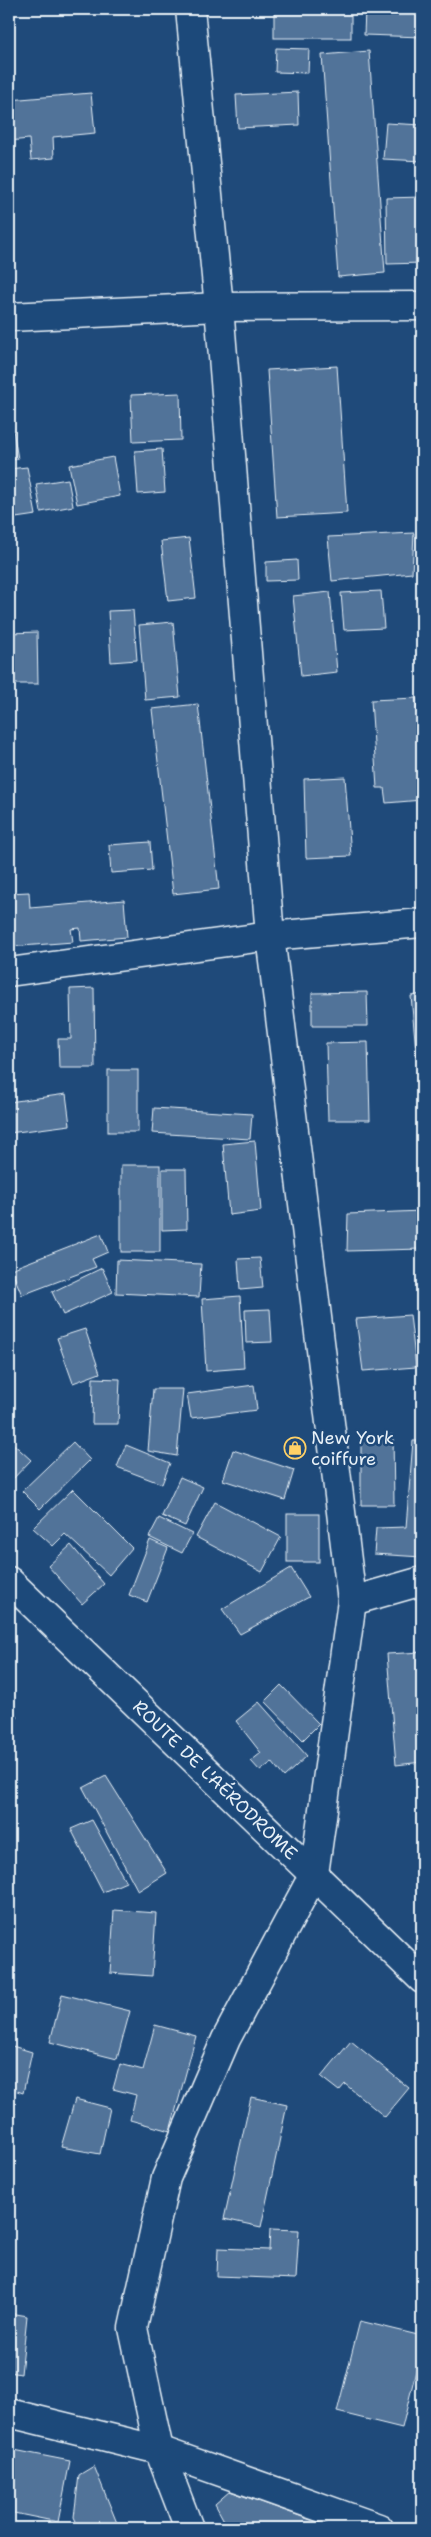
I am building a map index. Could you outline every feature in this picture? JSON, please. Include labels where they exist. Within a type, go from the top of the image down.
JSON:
[{"type":"street","points":[[189,2528],[159,2450],[132,2328],[166,2178],[226,2039],[314,1874],[352,1601],[270,936],[219,307],[190,9]]},
{"type":"street","points":[[9,316],[219,307],[422,306]]},
{"type":"street","points":[[9,972],[270,936],[422,923]]},
{"type":"street","name":"ROUTE DE L'AÉRODROME","points":[[9,1581],[422,1979]]},
{"type":"street","points":[[352,1601],[422,1581]]},
{"type":"street","points":[[9,2412],[159,2450],[379,2528]]},
{"type":"building","points":[[274,9],[351,9],[351,38],[274,38]]},
{"type":"building","points":[[365,9],[422,9],[422,37],[364,35]]},
{"type":"building","points":[[276,48],[309,49],[308,73],[275,72]]},
{"type":"building","points":[[369,51],[385,273],[338,277],[322,55]]},
{"type":"building","points":[[298,92],[299,125],[238,128],[236,95]]},
{"type":"building","points":[[91,93],[95,133],[53,137],[54,158],[31,160],[29,139],[9,141],[9,100]]},
{"type":"building","points":[[386,123],[422,125],[422,161],[383,159]]},
{"type":"building","points":[[422,197],[422,263],[387,264],[386,198]]},
{"type":"building","points":[[337,366],[347,513],[277,517],[267,370]]},
{"type":"building","points":[[180,393],[181,440],[133,442],[131,395]]},
{"type":"building","points":[[9,407],[18,459],[9,460]]},
{"type":"building","points":[[162,449],[165,492],[138,494],[135,451]]},
{"type":"building","points":[[113,457],[120,496],[77,504],[69,465]]},
{"type":"building","points":[[27,467],[36,515],[9,519],[9,469]]},
{"type":"building","points":[[68,479],[73,506],[41,512],[36,484]]},
{"type":"building","points":[[414,533],[412,573],[332,581],[328,537]]},
{"type":"building","points":[[189,538],[196,598],[168,601],[161,541]]},
{"type":"building","points":[[297,560],[298,580],[266,581],[266,562]]},
{"type":"building","points":[[381,591],[384,628],[344,630],[341,593]]},
{"type":"building","points":[[330,592],[337,672],[301,676],[293,596]]},
{"type":"building","points":[[133,610],[137,660],[111,662],[108,611]]},
{"type":"building","points":[[173,622],[180,697],[145,700],[139,625]]},
{"type":"building","points":[[37,632],[38,684],[9,684],[9,633]]},
{"type":"building","points":[[416,698],[422,800],[386,803],[384,788],[377,788],[371,700]]},
{"type":"building","points":[[198,704],[219,889],[173,894],[152,709]]},
{"type":"building","points":[[345,777],[351,856],[306,858],[304,779]]},
{"type":"building","points":[[150,842],[152,870],[111,873],[109,845]]},
{"type":"building","points":[[29,892],[30,908],[124,900],[127,937],[81,941],[80,928],[71,929],[73,942],[9,947],[9,893]]},
{"type":"building","points":[[94,988],[95,1068],[59,1068],[58,1039],[71,1039],[70,989]]},
{"type":"building","points":[[367,992],[368,1026],[312,1026],[312,993]]},
{"type":"building","points":[[422,994],[422,1116],[411,996]]},
{"type":"building","points":[[368,1042],[370,1120],[328,1120],[326,1043]]},
{"type":"building","points":[[108,1070],[138,1070],[138,1132],[108,1132]]},
{"type":"building","points":[[66,1094],[70,1125],[9,1133],[9,1102]]},
{"type":"building","points":[[154,1108],[252,1114],[250,1139],[152,1133]]},
{"type":"building","points":[[255,1141],[261,1211],[229,1215],[223,1144]]},
{"type":"building","points":[[121,1165],[160,1165],[160,1252],[121,1252]]},
{"type":"building","points":[[162,1169],[186,1169],[187,1229],[162,1230]]},
{"type":"building","points":[[422,1211],[422,1249],[347,1251],[348,1214]]},
{"type":"building","points":[[101,1234],[108,1252],[92,1259],[96,1267],[22,1295],[11,1269]]},
{"type":"building","points":[[260,1258],[263,1288],[240,1290],[238,1259]]},
{"type":"building","points":[[117,1260],[201,1264],[199,1297],[116,1293]]},
{"type":"building","points":[[102,1268],[113,1292],[63,1315],[52,1292]]},
{"type":"building","points":[[240,1296],[244,1368],[206,1371],[202,1299]]},
{"type":"building","points":[[270,1309],[272,1342],[246,1343],[245,1310]]},
{"type":"building","points":[[410,1315],[416,1367],[363,1371],[356,1319]]},
{"type":"building","points":[[85,1329],[100,1373],[73,1383],[57,1338]]},
{"type":"building","points":[[93,1378],[120,1379],[118,1424],[92,1424]]},
{"type":"building","points":[[254,1385],[257,1410],[191,1418],[187,1394]]},
{"type":"building","points":[[153,1389],[183,1389],[177,1456],[148,1451]]},
{"type":"building","points":[[393,1435],[394,1505],[361,1505],[361,1436]]},
{"type":"building","points":[[9,1440],[31,1460],[9,1483]]},
{"type":"building","points":[[413,1441],[422,1441],[422,1557],[374,1554],[376,1528],[406,1527]]},
{"type":"building","points":[[73,1442],[90,1460],[40,1509],[22,1491]]},
{"type":"building","points":[[126,1445],[170,1463],[162,1484],[117,1467]]},
{"type":"building","points":[[233,1450],[294,1470],[285,1500],[223,1480]]},
{"type":"building","points":[[180,1477],[203,1487],[185,1526],[162,1516]]},
{"type":"building","points":[[73,1489],[132,1548],[109,1575],[65,1534],[53,1546],[33,1528]]},
{"type":"building","points":[[215,1502],[281,1537],[262,1572],[196,1537]]},
{"type":"building","points":[[287,1514],[319,1514],[319,1562],[287,1562]]},
{"type":"building","points":[[159,1518],[192,1534],[182,1553],[149,1537]]},
{"type":"building","points":[[150,1540],[168,1548],[147,1602],[129,1595]]},
{"type":"building","points":[[71,1545],[104,1584],[82,1604],[48,1566]]},
{"type":"building","points":[[291,1568],[309,1597],[240,1634],[222,1609]]},
{"type":"building","points":[[422,1652],[422,1762],[396,1765],[387,1654]]},
{"type":"building","points":[[281,1685],[319,1724],[303,1740],[265,1701]]},
{"type":"building","points":[[259,1702],[307,1756],[284,1777],[272,1762],[260,1771],[251,1761],[261,1753],[236,1721]]},
{"type":"building","points":[[9,1708],[18,1717],[9,1727]]},
{"type":"building","points":[[106,1776],[167,1873],[138,1891],[83,1788]]},
{"type":"building","points":[[92,1820],[126,1882],[103,1892],[71,1829]]},
{"type":"building","points":[[114,1910],[156,1913],[152,1976],[110,1973]]},
{"type":"building","points":[[62,1994],[130,2011],[117,2059],[50,2042]]},
{"type":"building","points":[[155,2025],[196,2036],[170,2131],[130,2120],[136,2095],[113,2089],[120,2064],[143,2070]]},
{"type":"building","points":[[351,2041],[409,2088],[385,2117],[345,2084],[339,2091],[321,2077]]},
{"type":"building","points":[[9,2045],[32,2052],[23,2093],[9,2088]]},
{"type":"building","points":[[251,2097],[287,2105],[261,2227],[224,2219]]},
{"type":"building","points":[[75,2099],[110,2108],[100,2154],[61,2147]]},
{"type":"building","points":[[270,2229],[299,2230],[296,2279],[217,2276],[218,2248],[269,2250]]},
{"type":"building","points":[[9,2313],[27,2316],[21,2374],[9,2372]]},
{"type":"building","points":[[360,2321],[422,2336],[422,2346],[402,2428],[337,2412]]},
{"type":"building","points":[[9,2449],[70,2461],[58,2522],[9,2512]]},
{"type":"building","points":[[94,2466],[119,2528],[79,2528],[74,2517],[79,2475]]},
{"type":"building","points":[[230,2491],[333,2528],[228,2528],[215,2504]]},
{"type":"place","name":"New York coiffure","points":[[295,1448]]}]
